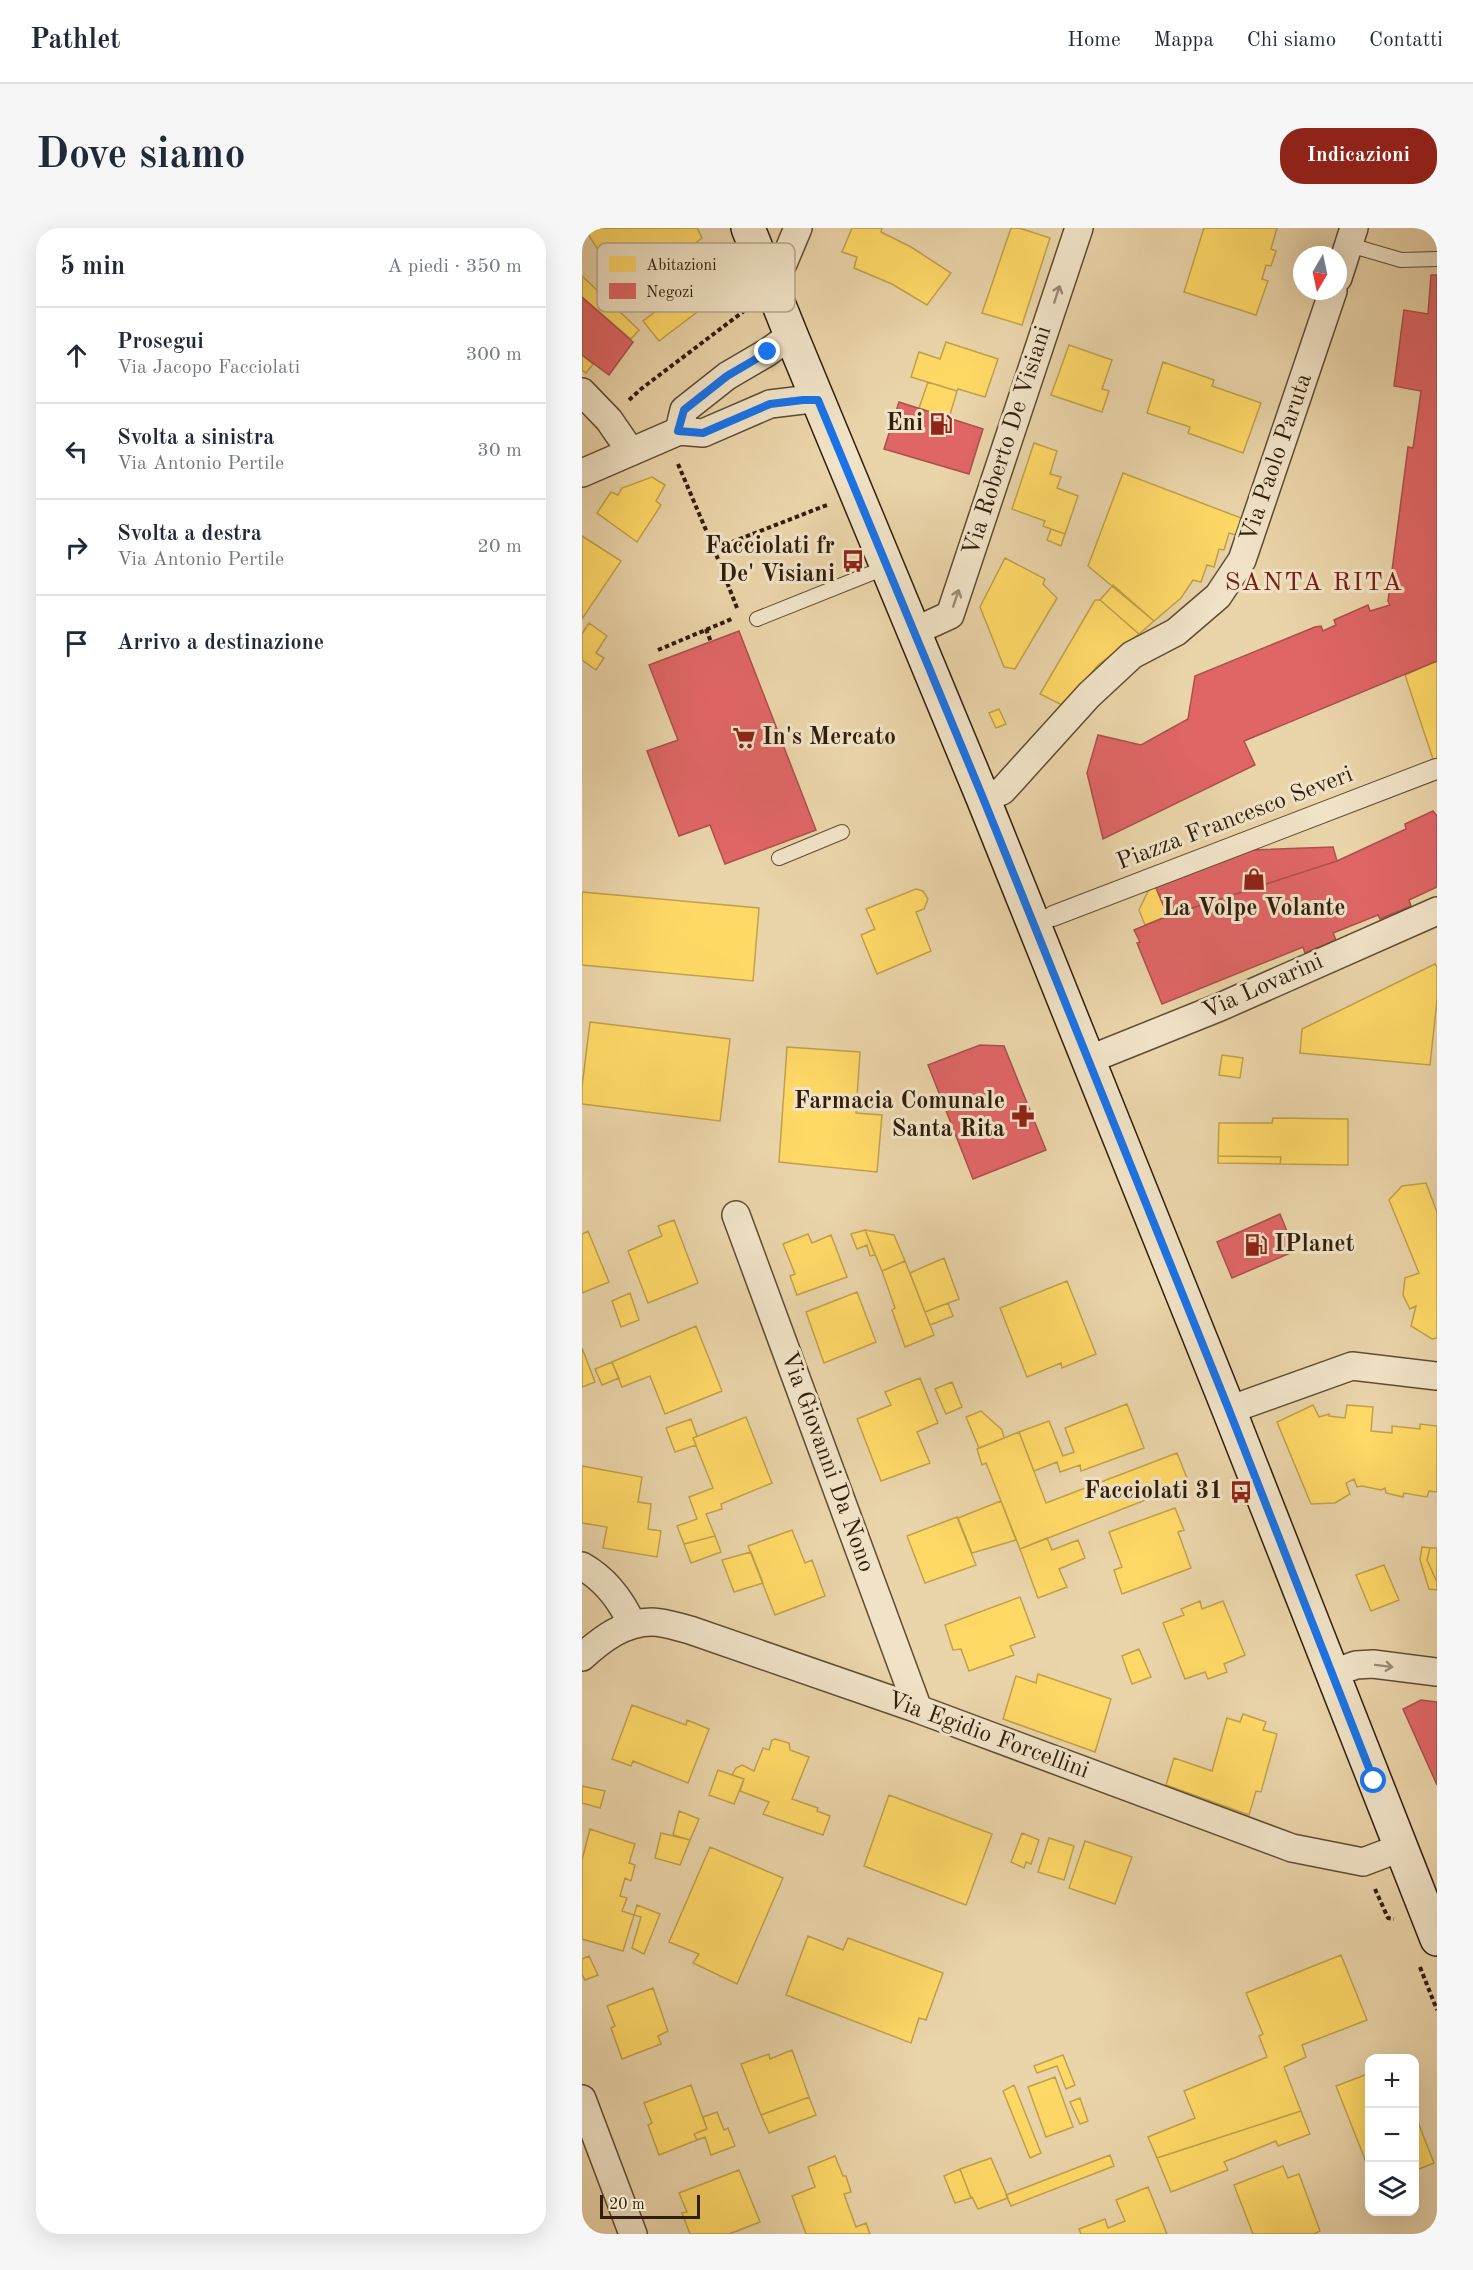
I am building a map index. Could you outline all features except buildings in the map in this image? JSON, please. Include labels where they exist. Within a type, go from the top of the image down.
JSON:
[{"type":"main road","points":[[748,228],[754,243]]},
{"type":"main road","points":[[782,312],[983,798],[1229,1410],[1437,1939]]},
{"type":"street","points":[[792,243],[798,228]]},
{"type":"street","name":"Via Roberto De Visiani","points":[[913,632],[950,615],[1079,228]]},
{"type":"street","points":[[1347,259],[1357,238]]},
{"type":"street","name":"Via Paolo Paruta","points":[[983,798],[1002,791],[1089,695],[1132,655],[1176,632],[1218,596],[1242,560],[1331,300]]},
{"type":"street","points":[[676,444],[684,410],[727,376],[768,352],[790,335]]},
{"type":"street","points":[[770,404],[805,370]]},
{"type":"street","points":[[582,392],[609,420],[631,452]]},
{"type":"street","points":[[582,473],[631,452],[676,444],[770,404],[818,400]]},
{"type":"street","name":"Piazza Francesco Severi","points":[[1053,916],[1436,769]]},
{"type":"street","name":"Via Lovarini","points":[[1088,1060],[1220,1007],[1437,911]]},
{"type":"street","name":"Via Giovanni Da Nono","points":[[736,1215],[918,1709]]},
{"type":"street","points":[[1229,1410],[1352,1366],[1437,1376]]},
{"type":"street","points":[[582,1566],[594,1573],[622,1603],[632,1624]]},
{"type":"street","name":"Via Egidio Forcellini","points":[[582,1657],[602,1639],[632,1624],[654,1622],[690,1630],[918,1709],[1292,1848],[1364,1862],[1400,1848]]},
{"type":"street","points":[[1333,1673],[1356,1665],[1373,1664],[1437,1672]]},
{"type":"street","points":[[583,2104],[633,2234]]},
{"type":"lane","points":[[1357,238],[1401,260],[1437,259]]},
{"type":"lane","points":[[757,619],[887,567]]},
{"type":"lane","points":[[779,858],[842,832]]},
{"type":"path","points":[[609,420],[641,388],[741,312]]},
{"type":"path","points":[[658,650],[740,615],[676,444]]},
{"type":"path","points":[[714,549],[837,501]]},
{"type":"path","points":[[706,629],[711,642]]},
{"type":"place","name":"Eni","points":[[941,424]]},
{"type":"place","name":"Facciolati fr De' Visiani","points":[[853,561]]},
{"type":"place","name":"In's Mercato","points":[[744,738]]},
{"type":"place","name":"La Volpe Volante","points":[[1254,879]]},
{"type":"place","name":"Farmacia Comunale Santa Rita","points":[[1023,1116]]},
{"type":"place","name":"IPlanet","points":[[1256,1245]]},
{"type":"place","name":"Facciolati 31","points":[[1241,1492]]},
{"type":"district","name":"SANTA RITA","points":[[1314,583]]},
{"type":"route","points":[[768,352],[727,376],[684,410],[678,431],[703,433],[770,404],[818,400],[983,798],[1229,1410],[1374,1781]]}]
